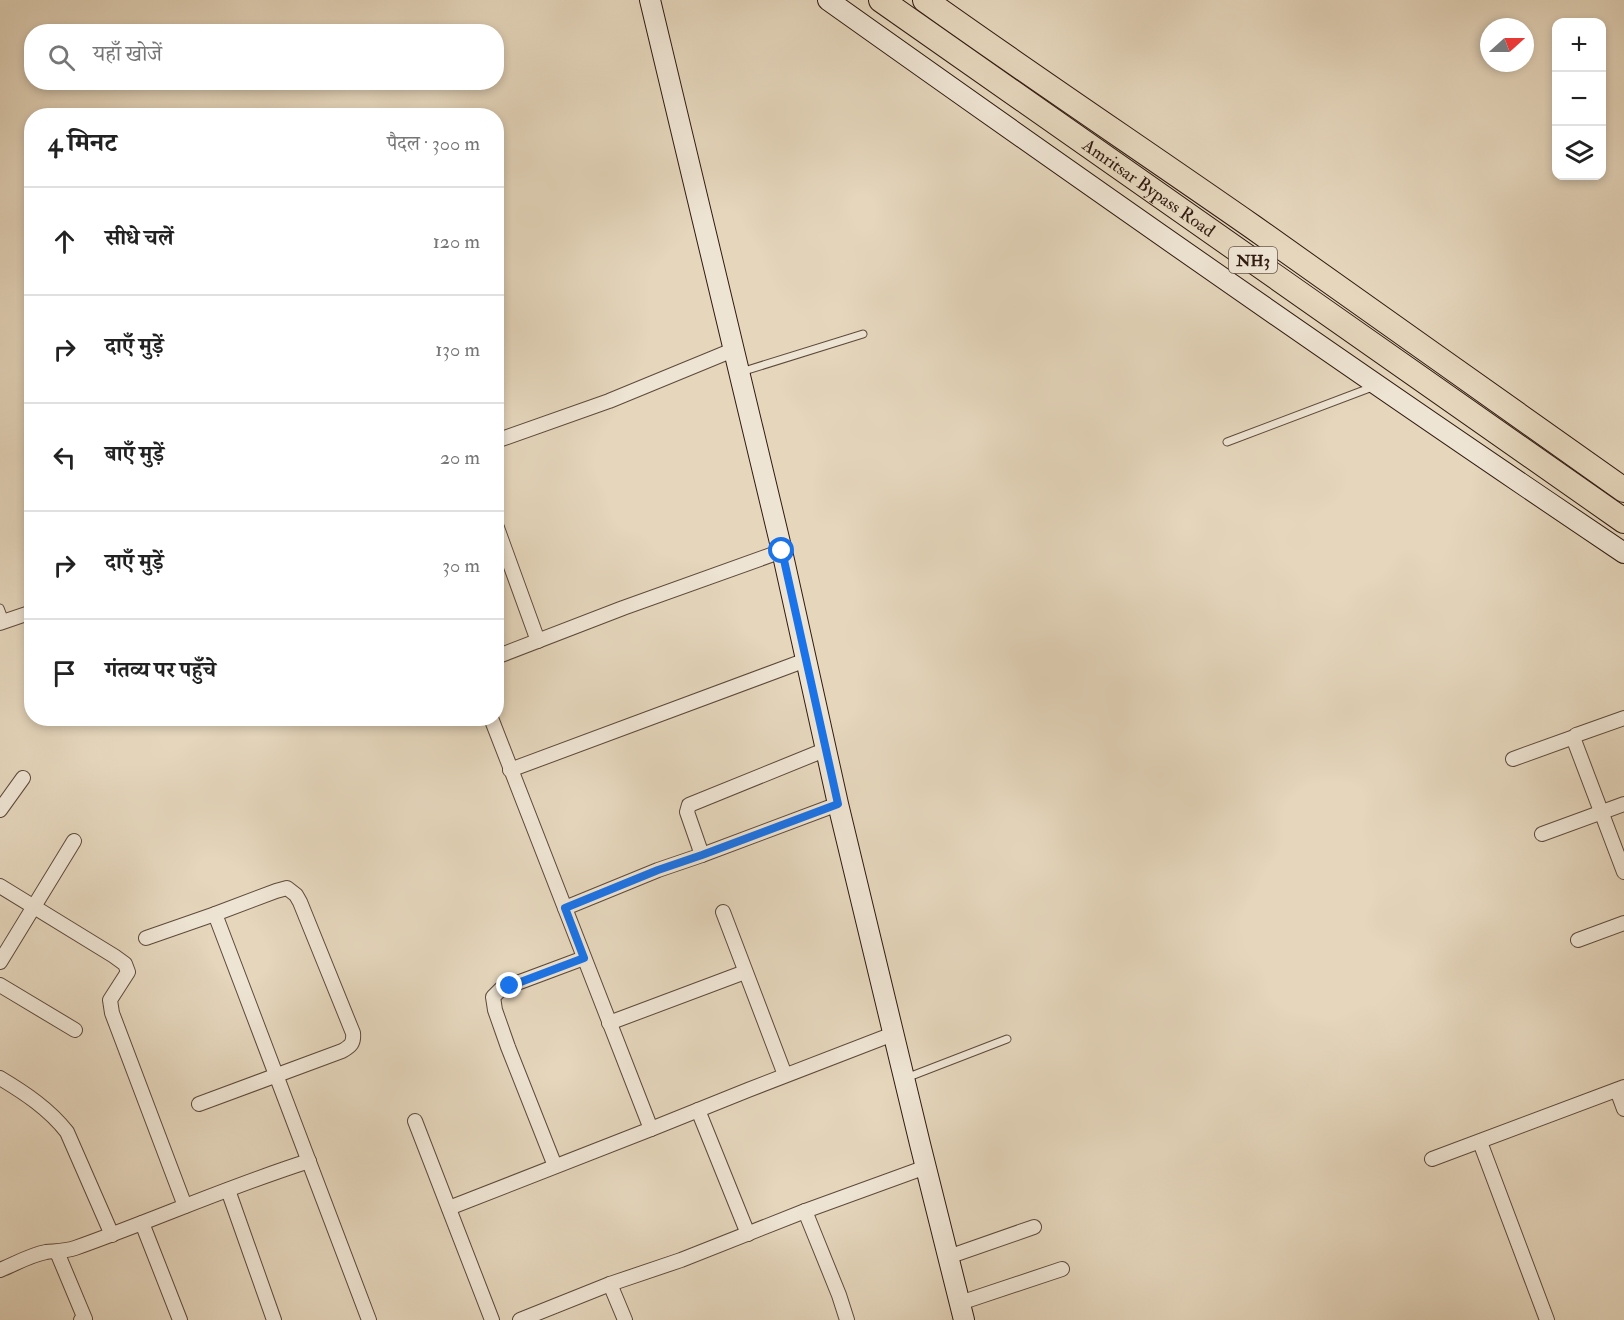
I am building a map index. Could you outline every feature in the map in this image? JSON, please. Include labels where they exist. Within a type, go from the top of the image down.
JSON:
[{"type":"highway","name":"Amritsar Bypass Road","points":[[925,0],[1024,71],[1253,227],[1624,490]]},
{"type":"highway","name":"Amritsar Bypass Road","points":[[887,2],[1624,521]]},
{"type":"street","points":[[650,0],[782,551],[838,804],[962,1312],[1062,1269]]},
{"type":"street","points":[[828,0],[1377,386],[1624,553]]},
{"type":"street","points":[[504,438],[609,402],[733,350]]},
{"type":"street","points":[[504,547],[538,641]]},
{"type":"street","points":[[504,654],[782,551]]},
{"type":"street","points":[[2,618],[24,614]]},
{"type":"street","points":[[510,770],[806,660]]},
{"type":"street","points":[[1512,759],[1624,718]]},
{"type":"street","points":[[494,726],[651,1129]]},
{"type":"street","points":[[1574,737],[1624,872]]},
{"type":"street","points":[[702,855],[687,812],[689,805],[827,749]]},
{"type":"street","points":[[0,810],[23,778]]},
{"type":"street","points":[[565,908],[658,870],[838,804]]},
{"type":"street","points":[[1542,834],[1624,804]]},
{"type":"street","points":[[0,963],[74,841]]},
{"type":"street","points":[[0,886],[125,964],[128,972],[110,1000],[112,1013],[185,1206]]},
{"type":"street","points":[[146,938],[287,888],[300,902],[353,1033],[354,1040],[342,1051],[199,1104]]},
{"type":"street","points":[[723,912],[785,1075]]},
{"type":"street","points":[[215,914],[369,1320]]},
{"type":"street","points":[[1578,940],[1624,923]]},
{"type":"street","points":[[555,1166],[508,1047],[495,1010],[493,997],[501,989],[584,958]]},
{"type":"street","points":[[609,1023],[745,972]]},
{"type":"street","points":[[0,985],[75,1030]]},
{"type":"street","points":[[449,1208],[893,1034]]},
{"type":"street","points":[[0,1078],[25,1093],[58,1120],[67,1132],[112,1234]]},
{"type":"street","points":[[1432,1160],[1621,1089],[1624,1109]]},
{"type":"street","points":[[698,1110],[747,1234]]},
{"type":"street","points":[[415,1121],[492,1320]]},
{"type":"street","points":[[1480,1142],[1547,1320]]},
{"type":"street","points":[[0,1270],[45,1252],[75,1248],[264,1175],[309,1161]]},
{"type":"street","points":[[520,1320],[610,1284],[681,1260],[805,1211],[926,1167]]},
{"type":"street","points":[[228,1190],[274,1320]]},
{"type":"street","points":[[805,1211],[847,1320]]},
{"type":"street","points":[[142,1223],[180,1320]]},
{"type":"street","points":[[948,1257],[1034,1227]]},
{"type":"street","points":[[57,1252],[84,1320]]},
{"type":"street","points":[[610,1284],[625,1320]]},
{"type":"lane","points":[[738,372],[863,334]]},
{"type":"lane","points":[[1227,442],[1377,386]]},
{"type":"lane","points":[[904,1079],[1007,1039]]},
{"type":"route","points":[[510,986],[584,958],[565,908],[658,870],[767,832],[838,804],[782,551]]}]
